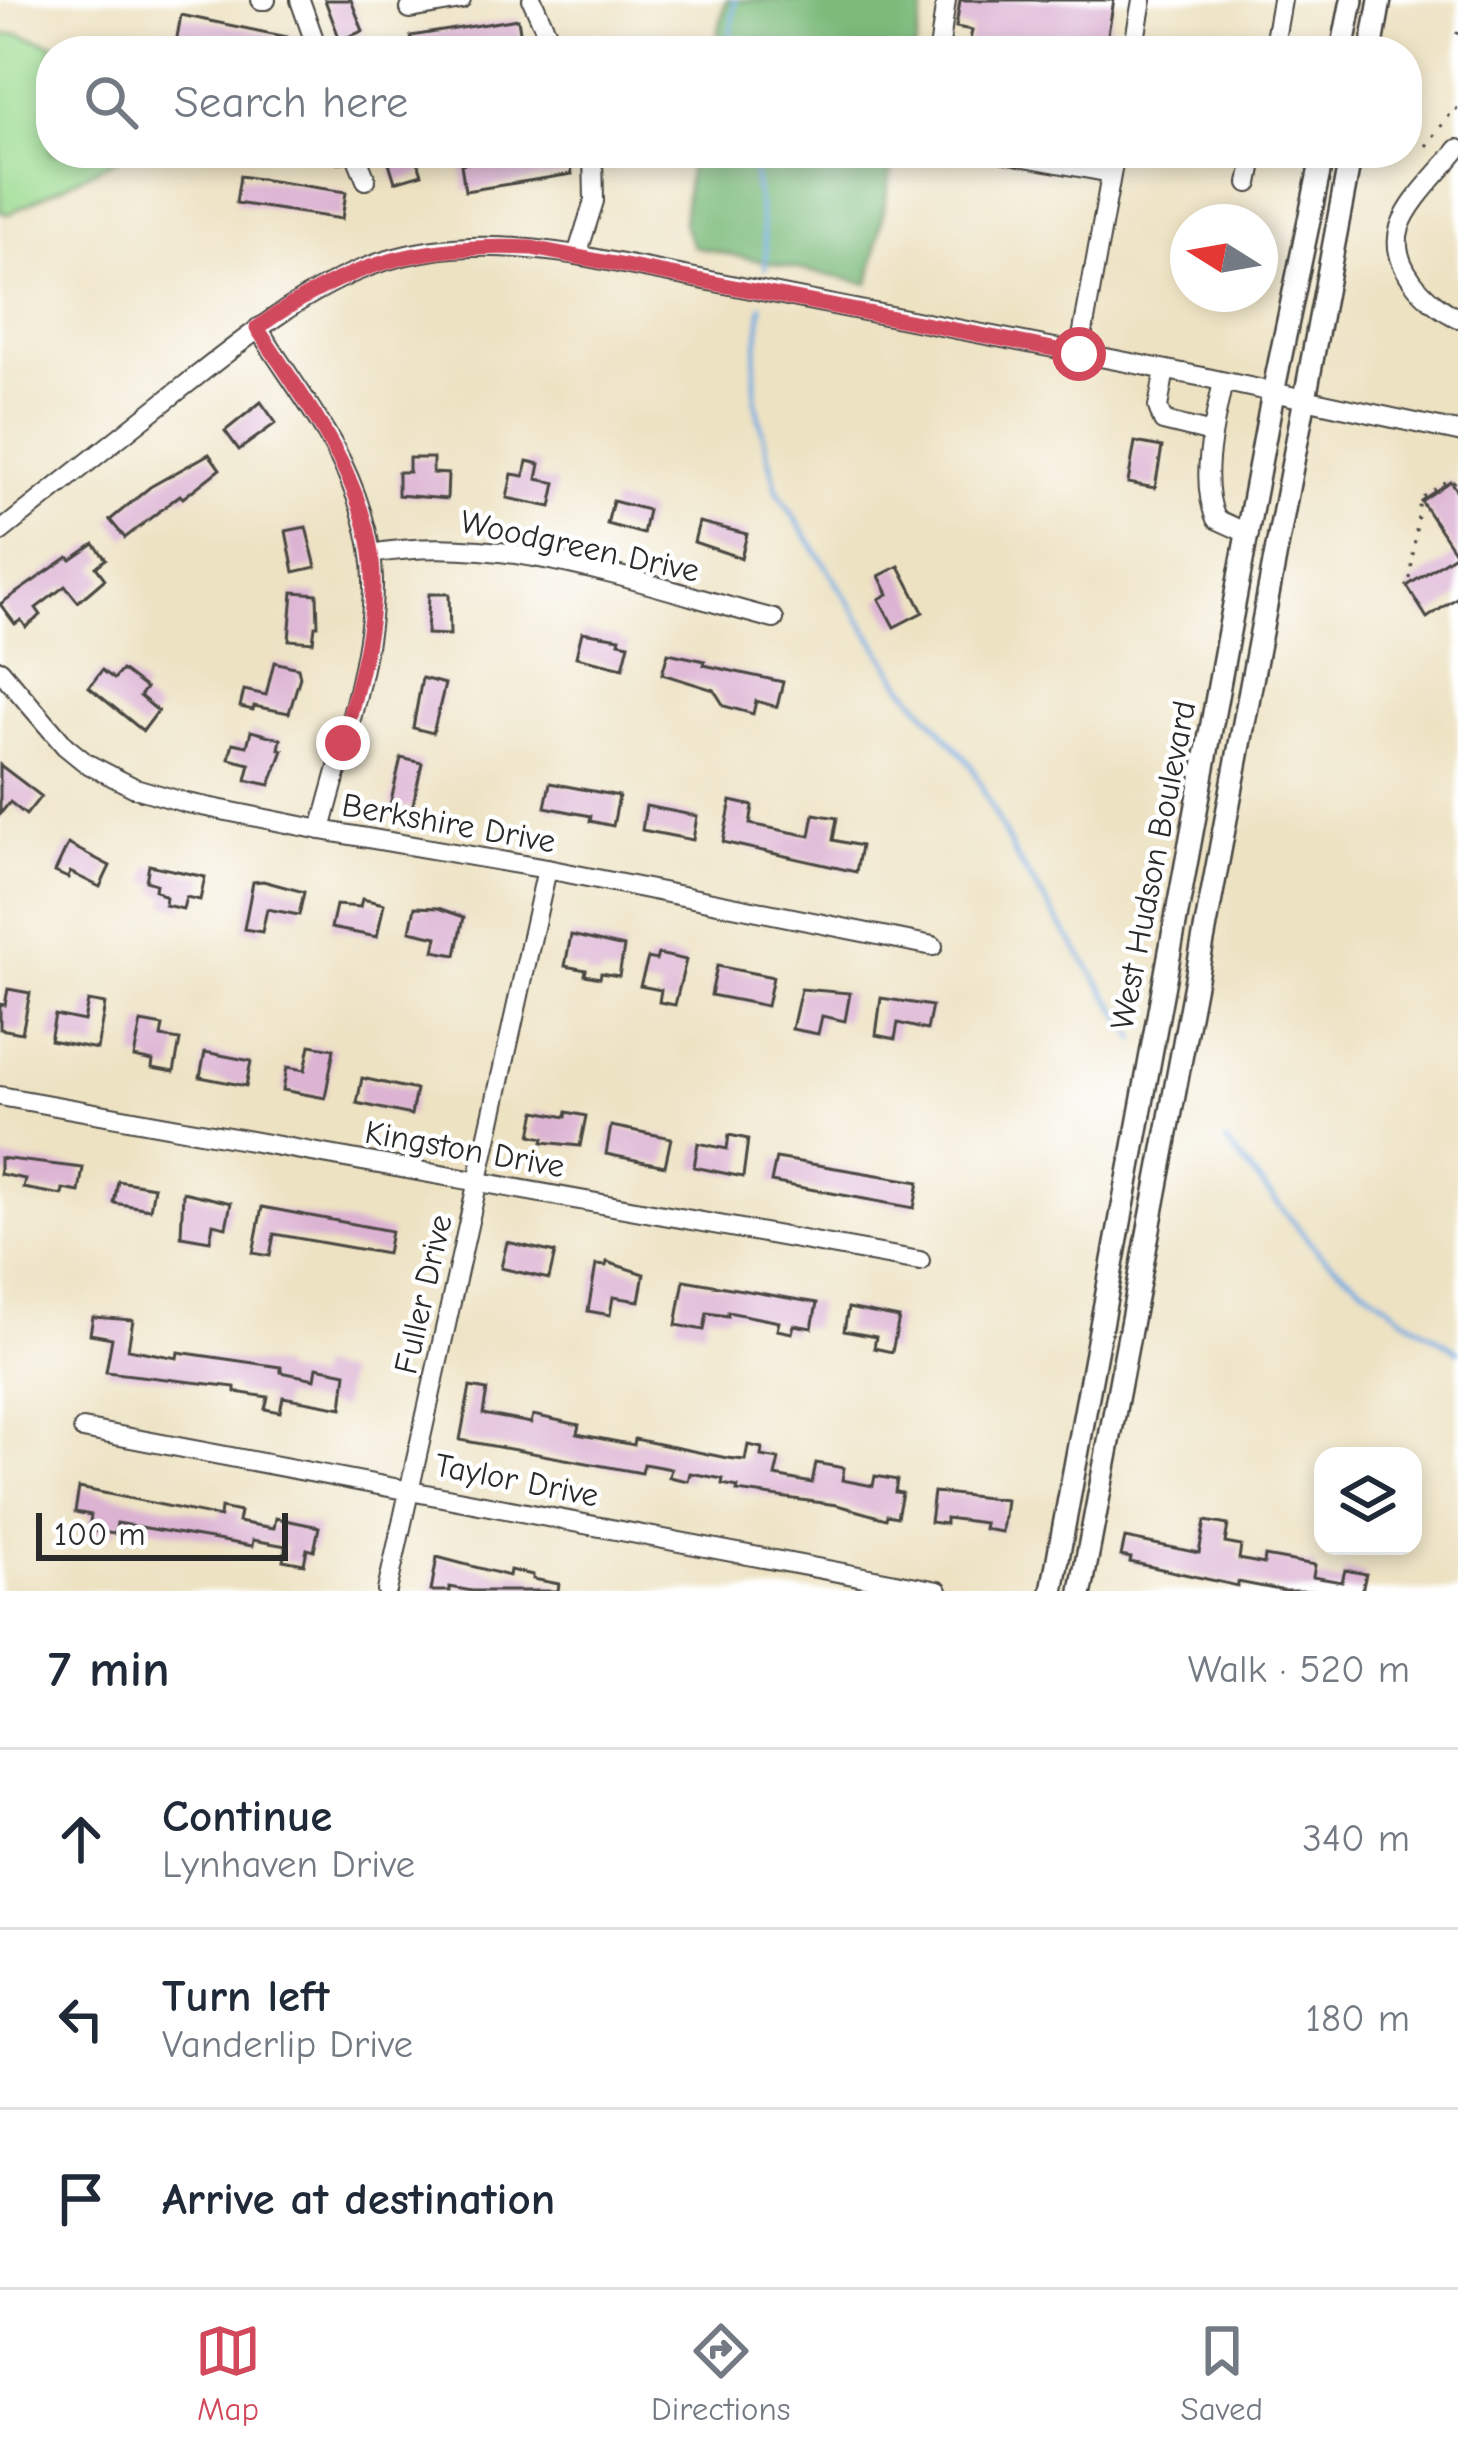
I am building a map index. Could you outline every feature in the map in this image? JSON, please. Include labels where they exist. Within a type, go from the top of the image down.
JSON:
[{"type":"main road","points":[[1345,36],[1352,0]]},
{"type":"main road","points":[[1374,36],[1380,0]]},
{"type":"main road","name":"West Hudson Boulevard","points":[[1052,1591],[1274,392],[1320,168]]},
{"type":"main road","name":"West Hudson Boulevard","points":[[1082,1591],[1348,168]]},
{"type":"street","points":[[300,0],[313,36]]},
{"type":"street","points":[[410,9],[461,0]]},
{"type":"street","points":[[532,0],[548,36]]},
{"type":"street","points":[[941,36],[946,0]]},
{"type":"street","points":[[1136,36],[1142,0]]},
{"type":"street","points":[[1276,36],[1282,0]]},
{"type":"street","points":[[1458,149],[1405,217],[1398,238],[1400,256],[1414,284],[1458,318]]},
{"type":"street","points":[[361,168],[366,181]]},
{"type":"street","points":[[577,255],[594,201],[593,168]]},
{"type":"street","points":[[1079,354],[1112,168]]},
{"type":"street","points":[[1250,183],[1252,168]]},
{"type":"street","points":[[0,532],[293,302],[350,272],[419,252],[478,245],[577,255],[1458,432]]},
{"type":"street","points":[[257,328],[333,446],[359,507],[371,554],[374,584],[368,638],[321,830]]},
{"type":"street","points":[[1165,370],[1158,407],[1163,421],[1212,433]]},
{"type":"street","points":[[1223,382],[1212,433],[1209,502],[1216,519],[1249,534]]},
{"type":"street","name":"Woodgreen Drive","points":[[371,554],[413,546],[500,551],[774,620]]},
{"type":"street","name":"Berkshire Drive","points":[[0,670],[65,746],[110,777],[187,802],[933,946]]},
{"type":"street","name":"Fuller Drive","points":[[387,1591],[547,869]]},
{"type":"street","name":"Kingston Drive","points":[[0,1096],[920,1261]]},
{"type":"street","name":"Taylor Drive","points":[[83,1429],[938,1591]]},
{"type":"path","points":[[1458,32],[1458,40]]},
{"type":"path","points":[[1426,146],[1458,110]]},
{"type":"path","points":[[1410,579],[1420,499],[1449,479],[1458,484]]},
{"type":"green space","points":[[726,0],[925,0],[918,36],[718,36]]},
{"type":"green space","points":[[0,35],[36,39],[36,168],[98,168],[8,214],[0,211]]},
{"type":"green space","points":[[689,168],[892,168],[869,284],[694,247],[683,223]]},
{"type":"building","points":[[325,0],[351,0],[363,31],[338,36]]},
{"type":"building","points":[[960,0],[1114,0],[1108,36],[971,36],[972,30],[956,27]]},
{"type":"building","points":[[181,15],[282,36],[177,36]]},
{"type":"building","points":[[518,19],[521,36],[411,36]]},
{"type":"building","points":[[391,168],[420,168],[422,174],[395,182]]},
{"type":"building","points":[[462,168],[571,168],[572,174],[465,191]]},
{"type":"building","points":[[240,176],[346,192],[342,219],[236,203]]},
{"type":"building","points":[[261,402],[276,423],[239,450],[225,431]]},
{"type":"building","points":[[1135,442],[1162,447],[1155,488],[1128,483]]},
{"type":"building","points":[[209,454],[220,469],[125,538],[110,520],[150,487]]},
{"type":"building","points":[[409,458],[433,458],[433,473],[448,474],[447,499],[398,495],[398,472],[409,472]]},
{"type":"building","points":[[527,461],[540,464],[537,479],[556,483],[551,507],[507,498],[512,474],[524,476]]},
{"type":"building","points":[[1450,481],[1458,493],[1458,597],[1427,618],[1407,586],[1456,554],[1421,501]]},
{"type":"building","points":[[613,501],[648,510],[643,534],[607,524]]},
{"type":"building","points":[[699,522],[747,534],[741,558],[694,542]]},
{"type":"building","points":[[306,527],[316,567],[294,572],[286,531]]},
{"type":"building","points":[[94,544],[106,559],[96,567],[105,579],[78,602],[65,586],[36,608],[41,615],[26,627],[21,620],[15,624],[0,604]]},
{"type":"building","points":[[899,566],[923,612],[894,627],[879,599],[888,594],[879,576]]},
{"type":"building","points":[[293,592],[317,594],[318,626],[313,642],[289,640]]},
{"type":"building","points":[[429,594],[449,594],[450,635],[427,634]]},
{"type":"building","points":[[582,632],[629,644],[623,668],[576,657]]},
{"type":"building","points":[[668,653],[783,682],[777,707],[756,701],[753,714],[724,706],[714,690],[662,674]]},
{"type":"building","points":[[274,662],[298,668],[300,677],[289,713],[240,707],[244,690],[266,695]]},
{"type":"building","points":[[102,670],[114,679],[122,670],[146,688],[140,696],[158,711],[143,731],[89,687]]},
{"type":"building","points":[[422,678],[445,684],[433,733],[413,728]]},
{"type":"building","points":[[251,731],[281,739],[279,749],[283,750],[270,785],[246,780],[250,764],[229,759],[233,743],[247,746]]},
{"type":"building","points":[[401,758],[422,763],[412,809],[390,805]]},
{"type":"building","points":[[0,765],[41,796],[26,815],[10,802],[0,814]]},
{"type":"building","points":[[550,783],[619,796],[613,826],[590,821],[591,816],[545,807]]},
{"type":"building","points":[[731,801],[753,806],[750,824],[810,836],[814,814],[837,818],[833,840],[861,846],[856,872],[723,842]]},
{"type":"building","points":[[646,806],[697,816],[693,840],[642,830]]},
{"type":"building","points":[[68,844],[110,866],[100,887],[70,872],[68,878],[55,872]]},
{"type":"building","points":[[149,865],[205,877],[200,900],[186,897],[183,909],[165,905],[166,897],[155,890],[156,884],[146,881]]},
{"type":"building","points":[[253,882],[304,892],[299,915],[267,909],[262,932],[244,929]]},
{"type":"building","points":[[362,899],[384,904],[377,937],[331,928],[336,905],[360,907]]},
{"type":"building","points":[[415,907],[438,908],[464,917],[456,955],[434,951],[437,937],[410,931]]},
{"type":"building","points":[[571,935],[624,947],[619,976],[601,973],[600,978],[565,966]]},
{"type":"building","points":[[658,954],[686,960],[675,1005],[659,1002],[661,990],[640,986],[648,958],[656,960]]},
{"type":"building","points":[[717,966],[773,977],[767,1006],[711,995]]},
{"type":"building","points":[[8,989],[30,993],[22,1033],[0,1029],[0,1004],[5,1005]]},
{"type":"building","points":[[801,989],[850,993],[845,1021],[822,1016],[818,1034],[792,1029]]},
{"type":"building","points":[[881,998],[932,1006],[927,1030],[898,1023],[895,1039],[876,1035]]},
{"type":"building","points":[[88,1001],[105,1004],[97,1049],[50,1040],[55,1015],[84,1021]]},
{"type":"building","points":[[141,1022],[163,1026],[161,1037],[180,1040],[174,1072],[152,1068],[153,1061],[134,1057]]},
{"type":"building","points":[[310,1045],[334,1049],[325,1098],[283,1090],[287,1067],[305,1070]]},
{"type":"building","points":[[205,1052],[251,1061],[246,1086],[200,1077]]},
{"type":"building","points":[[362,1078],[416,1090],[411,1115],[357,1103]]},
{"type":"building","points":[[536,1111],[586,1116],[580,1146],[543,1142],[544,1138],[531,1135]]},
{"type":"building","points":[[611,1126],[671,1138],[665,1166],[606,1154]]},
{"type":"building","points":[[729,1135],[748,1139],[743,1177],[694,1167],[698,1143],[727,1149]]},
{"type":"building","points":[[0,1158],[83,1168],[79,1192],[63,1189],[62,1195],[23,1188],[25,1179],[0,1174]]},
{"type":"building","points":[[776,1158],[919,1182],[914,1208],[771,1182]]},
{"type":"building","points":[[118,1181],[154,1187],[150,1209],[114,1203]]},
{"type":"building","points":[[183,1192],[231,1203],[226,1227],[213,1224],[210,1241],[181,1236]]},
{"type":"building","points":[[262,1207],[391,1231],[387,1254],[274,1234],[270,1256],[253,1253]]},
{"type":"building","points":[[507,1242],[555,1253],[549,1279],[501,1268]]},
{"type":"building","points":[[607,1262],[644,1274],[639,1301],[613,1297],[610,1315],[588,1311],[596,1265]]},
{"type":"building","points":[[684,1280],[817,1303],[812,1328],[794,1325],[792,1333],[777,1330],[779,1322],[728,1312],[728,1316],[707,1313],[704,1330],[676,1325]]},
{"type":"building","points":[[848,1308],[899,1318],[892,1352],[874,1348],[876,1337],[844,1331]]},
{"type":"building","points":[[93,1317],[133,1320],[128,1349],[281,1367],[281,1372],[315,1379],[317,1367],[346,1373],[342,1408],[283,1397],[280,1412],[265,1409],[268,1397],[235,1392],[235,1387],[106,1372],[112,1338],[90,1334]]},
{"type":"building","points":[[470,1387],[487,1390],[483,1414],[531,1423],[533,1415],[579,1425],[577,1434],[634,1445],[635,1439],[727,1458],[745,1460],[748,1445],[762,1448],[761,1456],[779,1459],[775,1476],[812,1483],[816,1463],[844,1468],[842,1480],[873,1486],[875,1476],[897,1480],[895,1492],[902,1493],[897,1517],[887,1515],[886,1519],[837,1505],[737,1491],[738,1487],[722,1484],[723,1479],[690,1473],[688,1481],[669,1477],[671,1469],[644,1464],[642,1473],[460,1440]]},
{"type":"building","points":[[79,1488],[220,1517],[221,1508],[240,1512],[238,1522],[274,1528],[276,1518],[319,1527],[314,1551],[307,1549],[304,1564],[283,1560],[286,1546],[253,1540],[252,1546],[117,1523],[115,1534],[89,1530],[91,1515],[75,1512]]},
{"type":"building","points":[[934,1492],[1006,1500],[1002,1532],[984,1529],[985,1523],[946,1518],[946,1524],[930,1522]]},
{"type":"building","points":[[1205,1521],[1228,1525],[1225,1543],[1241,1546],[1239,1559],[1264,1564],[1265,1556],[1315,1565],[1313,1577],[1342,1582],[1345,1570],[1366,1574],[1362,1591],[1285,1591],[1238,1582],[1238,1586],[1121,1556],[1125,1538],[1199,1553]]},
{"type":"building","points":[[437,1557],[509,1576],[510,1570],[533,1575],[533,1579],[559,1584],[558,1591],[450,1587],[450,1591],[431,1591]]},
{"type":"waterway","points":[[732,36],[735,0]]},
{"type":"waterway","points":[[753,168],[765,268]]},
{"type":"waterway","points":[[762,306],[755,401],[777,490],[903,686],[971,765],[1016,857],[1136,1039]]},
{"type":"waterway","points":[[1226,1142],[1320,1254],[1458,1351]]},
{"type":"route","points":[[343,743],[368,638],[374,584],[371,554],[359,507],[333,446],[257,328],[293,302],[350,272],[419,252],[478,245],[532,248],[1079,354]]}]
